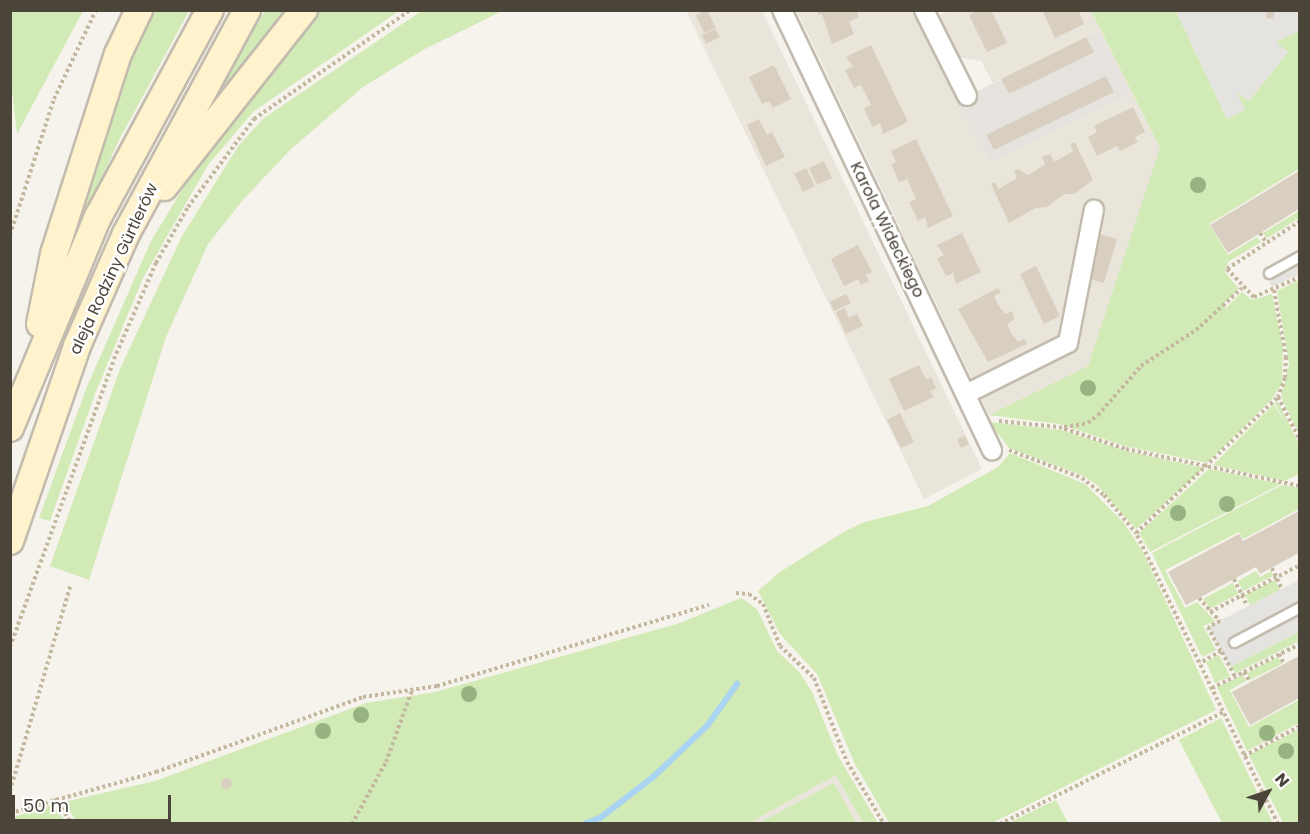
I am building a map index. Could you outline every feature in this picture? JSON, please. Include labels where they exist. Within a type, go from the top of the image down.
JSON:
[{"type":"main road","points":[[32,368],[54,254],[118,54],[139,10]]},
{"type":"main road","name":"aleja Rodziny Gürtlerów","points":[[10,428],[32,368],[98,218],[210,10]]},
{"type":"main road","name":"aleja Rodziny Gürtlerów","points":[[10,541],[77,346],[126,234],[247,10]]},
{"type":"main road","points":[[126,234],[304,10]]},
{"type":"street","name":"Karola Wideckiego","points":[[782,10],[966,394],[996,447]]},
{"type":"street","points":[[924,10],[967,96]]},
{"type":"street","points":[[966,394],[1068,343],[1094,209]]},
{"type":"lane","points":[[1269,273],[1299,256]]},
{"type":"lane","points":[[1234,642],[1299,607]]},
{"type":"path","points":[[10,235],[54,99],[96,10]]},
{"type":"path","points":[[10,647],[114,359],[156,263],[188,207],[254,119],[410,10]]},
{"type":"path","points":[[1230,264],[1299,221]]},
{"type":"path","points":[[1260,233],[1266,242]]},
{"type":"path","points":[[1059,427],[1088,423],[1141,366],[1196,330],[1242,288]]},
{"type":"path","points":[[1136,533],[1278,397],[1285,378],[1286,357],[1274,290]]},
{"type":"path","points":[[1278,397],[1299,440]]},
{"type":"path","points":[[995,420],[1059,427],[1126,449],[1299,486]]},
{"type":"path","points":[[996,447],[1082,478],[1104,495],[1136,533],[1278,824]]},
{"type":"path","points":[[1210,612],[1299,565]]},
{"type":"path","points":[[1272,568],[1282,589]]},
{"type":"path","points":[[1234,579],[1247,606]]},
{"type":"path","points":[[10,791],[71,584]]},
{"type":"path","points":[[736,593],[749,594],[760,600],[780,646],[814,678],[847,762],[884,824]]},
{"type":"path","points":[[1199,597],[1220,621],[1208,627],[1235,676]]},
{"type":"path","points":[[10,813],[55,798],[156,772],[363,697],[437,686],[709,605]]},
{"type":"path","points":[[1212,688],[1299,644]]},
{"type":"path","points":[[1200,663],[1221,651]]},
{"type":"path","points":[[1279,654],[1284,664]]},
{"type":"path","points":[[1244,672],[1250,682]]},
{"type":"path","points":[[352,824],[386,762],[412,690]]},
{"type":"path","points":[[999,824],[1224,712]]},
{"type":"path","points":[[1244,756],[1299,726]]},
{"type":"path","points":[[55,798],[72,824]]},
{"type":"shaded area","points":[[950,10],[1091,11],[1100,30],[993,83],[981,61],[958,57],[938,16]]},
{"type":"shaded area","points":[[686,11],[762,11],[982,469],[924,499]]},
{"type":"shaded area","points":[[797,11],[913,11],[990,163],[1132,93],[1160,148],[1088,367],[989,415]]},
{"type":"shaded area","points":[[1176,11],[1299,11],[1299,31],[1276,42],[1288,52],[1249,101],[1237,93],[1245,110],[1227,119]]},
{"type":"shaded area","points":[[1100,30],[1132,93],[990,163],[958,101]]},
{"type":"shaded area","points":[[1299,261],[1299,274],[1272,287],[1267,277]]},
{"type":"shaded area","points":[[1299,580],[1299,632],[1230,667],[1208,627]]},
{"type":"shaded area","points":[[836,775],[863,823],[747,824]]},
{"type":"green space","points":[[423,10],[502,11],[423,50],[363,87],[290,150],[242,201],[208,244],[166,337],[89,580],[50,566],[120,369],[182,236],[239,145],[264,118]]},
{"type":"green space","points":[[10,11],[83,11],[17,134],[10,74]]},
{"type":"green space","points":[[150,11],[189,11],[119,140],[70,248],[123,70]]},
{"type":"green space","points":[[265,11],[289,11],[177,161],[199,121]]},
{"type":"green space","points":[[312,11],[399,11],[253,112],[208,165],[143,278],[95,394],[50,521],[39,518],[86,389],[151,241],[197,165]]},
{"type":"green space","points":[[1091,11],[1176,11],[1227,119],[1236,92],[1249,101],[1288,52],[1275,42],[1299,31],[1299,169],[1209,224],[1228,255],[1257,237],[1261,242],[1228,262],[1225,272],[1239,289],[1223,304],[1226,308],[1242,292],[1252,300],[1272,294],[1283,347],[1282,383],[1272,399],[1207,463],[1125,446],[1060,424],[989,415],[1088,366],[1160,148]]},
{"type":"green space","points":[[1299,211],[1299,218],[1267,238],[1263,233]]},
{"type":"green space","points":[[1299,280],[1299,434],[1281,397],[1289,364],[1277,291]]},
{"type":"green space","points":[[1277,400],[1299,444],[1299,474],[1285,481],[1213,465],[1274,404],[1287,427],[1275,403]]},
{"type":"green space","points":[[989,422],[1061,430],[1126,451],[1204,468],[1136,529],[1098,486],[1084,476],[1009,448]]},
{"type":"green space","points":[[1010,453],[1085,484],[1124,523],[1143,552],[1216,710],[992,823],[889,823],[855,764],[817,674],[780,634],[758,591],[780,572],[845,531],[865,522],[928,506],[998,467]]},
{"type":"green space","points":[[1209,469],[1281,484],[1150,552],[1139,533]]},
{"type":"green space","points":[[1282,485],[1299,488],[1299,509],[1243,539],[1239,532],[1165,570],[1185,608],[1197,602],[1215,621],[1203,626],[1216,650],[1202,657],[1152,553]]},
{"type":"green space","points":[[1256,571],[1260,577],[1271,571],[1273,576],[1243,591],[1238,581]]},
{"type":"green space","points":[[1275,580],[1280,590],[1250,605],[1245,595]]},
{"type":"green space","points":[[1233,583],[1238,594],[1211,608],[1203,599]]},
{"type":"green space","points":[[741,598],[757,609],[777,651],[800,673],[812,692],[838,756],[878,823],[863,823],[836,775],[747,824],[78,824],[64,802],[155,781],[366,703],[435,692],[680,623]]},
{"type":"green space","points":[[1299,632],[1299,641],[1236,673],[1231,666]]},
{"type":"green space","points":[[1219,655],[1230,676],[1215,683],[1206,662]]},
{"type":"green space","points":[[1278,657],[1282,664],[1250,680],[1247,673]]},
{"type":"green space","points":[[1243,675],[1246,681],[1230,690],[1249,727],[1299,700],[1299,723],[1247,751],[1217,687]]},
{"type":"green space","points":[[1221,718],[1273,823],[1222,823],[1179,740]]},
{"type":"green space","points":[[1299,729],[1299,823],[1283,823],[1249,755]]},
{"type":"green space","points":[[834,783],[856,823],[759,823]]},
{"type":"green space","points":[[1056,800],[1068,823],[1008,823]]},
{"type":"green space","points":[[50,805],[68,823],[11,823],[11,818]]},
{"type":"building","points":[[707,10],[716,28],[704,33],[696,15]]},
{"type":"building","points":[[816,10],[856,10],[859,17],[849,22],[854,34],[832,44],[822,14],[819,15]]},
{"type":"building","points":[[979,10],[991,10],[1007,43],[987,52],[969,15]]},
{"type":"building","points":[[1042,10],[1078,10],[1084,24],[1055,38]]},
{"type":"building","points":[[1267,10],[1275,10],[1273,19],[1266,18]]},
{"type":"building","points":[[715,29],[720,37],[706,44],[702,35]]},
{"type":"building","points":[[1086,37],[1094,52],[1009,94],[1001,79]]},
{"type":"building","points":[[871,45],[908,122],[883,134],[880,123],[873,127],[868,118],[864,108],[871,105],[861,85],[854,88],[845,70],[853,67],[846,57]]},
{"type":"building","points":[[774,65],[791,99],[773,108],[769,101],[762,104],[749,77]]},
{"type":"building","points":[[1106,76],[1114,92],[994,150],[986,135]]},
{"type":"building","points":[[1133,107],[1145,132],[1135,137],[1138,142],[1120,151],[1117,146],[1097,156],[1088,137],[1097,132],[1094,126]]},
{"type":"building","points":[[759,119],[767,135],[772,132],[785,157],[766,166],[747,125]]},
{"type":"building","points":[[916,139],[953,216],[928,228],[925,217],[918,221],[909,202],[916,199],[907,179],[899,182],[891,164],[896,162],[891,151]]},
{"type":"building","points":[[1075,142],[1093,180],[1074,194],[1064,194],[1047,207],[1036,208],[1009,223],[991,184],[995,182],[999,189],[1017,178],[1014,171],[1019,169],[1027,175],[1035,171],[1045,164],[1042,157],[1046,155],[1051,155],[1054,162],[1073,151],[1070,144]]},
{"type":"building","points":[[824,161],[832,178],[817,185],[809,168]]},
{"type":"building","points":[[806,168],[815,186],[803,192],[794,174]]},
{"type":"building","points":[[1299,171],[1299,209],[1228,253],[1210,225]]},
{"type":"building","points":[[962,233],[981,272],[956,284],[953,273],[946,276],[937,258],[944,255],[937,245]]},
{"type":"building","points":[[1099,234],[1117,239],[1104,283],[1087,278]]},
{"type":"building","points":[[858,245],[872,272],[866,275],[869,281],[861,285],[858,279],[844,286],[831,259]]},
{"type":"building","points":[[1036,266],[1060,316],[1044,324],[1020,274]]},
{"type":"building","points":[[998,288],[1001,292],[994,296],[998,305],[1005,314],[1012,311],[1014,320],[1007,324],[1011,333],[1018,342],[1024,339],[1027,344],[988,362],[958,309]]},
{"type":"building","points":[[846,294],[851,303],[834,311],[830,302]]},
{"type":"building","points":[[845,308],[849,318],[857,314],[863,326],[846,334],[836,312]]},
{"type":"building","points":[[919,365],[926,380],[931,377],[936,388],[930,391],[934,397],[904,411],[889,379]]},
{"type":"building","points":[[900,413],[914,442],[901,448],[887,420]]},
{"type":"building","points":[[965,436],[969,444],[961,448],[957,439]]},
{"type":"building","points":[[1299,511],[1299,553],[1260,574],[1256,567],[1186,605],[1168,572],[1239,534],[1243,541]]},
{"type":"building","points":[[1299,656],[1299,698],[1250,725],[1232,692]]},
{"type":"building","points":[[226,778],[230,779],[230,787],[226,788],[222,787],[221,783],[222,779]]},
{"type":"waterway","points":[[584,824],[600,818],[652,778],[707,726],[737,684]]}]
